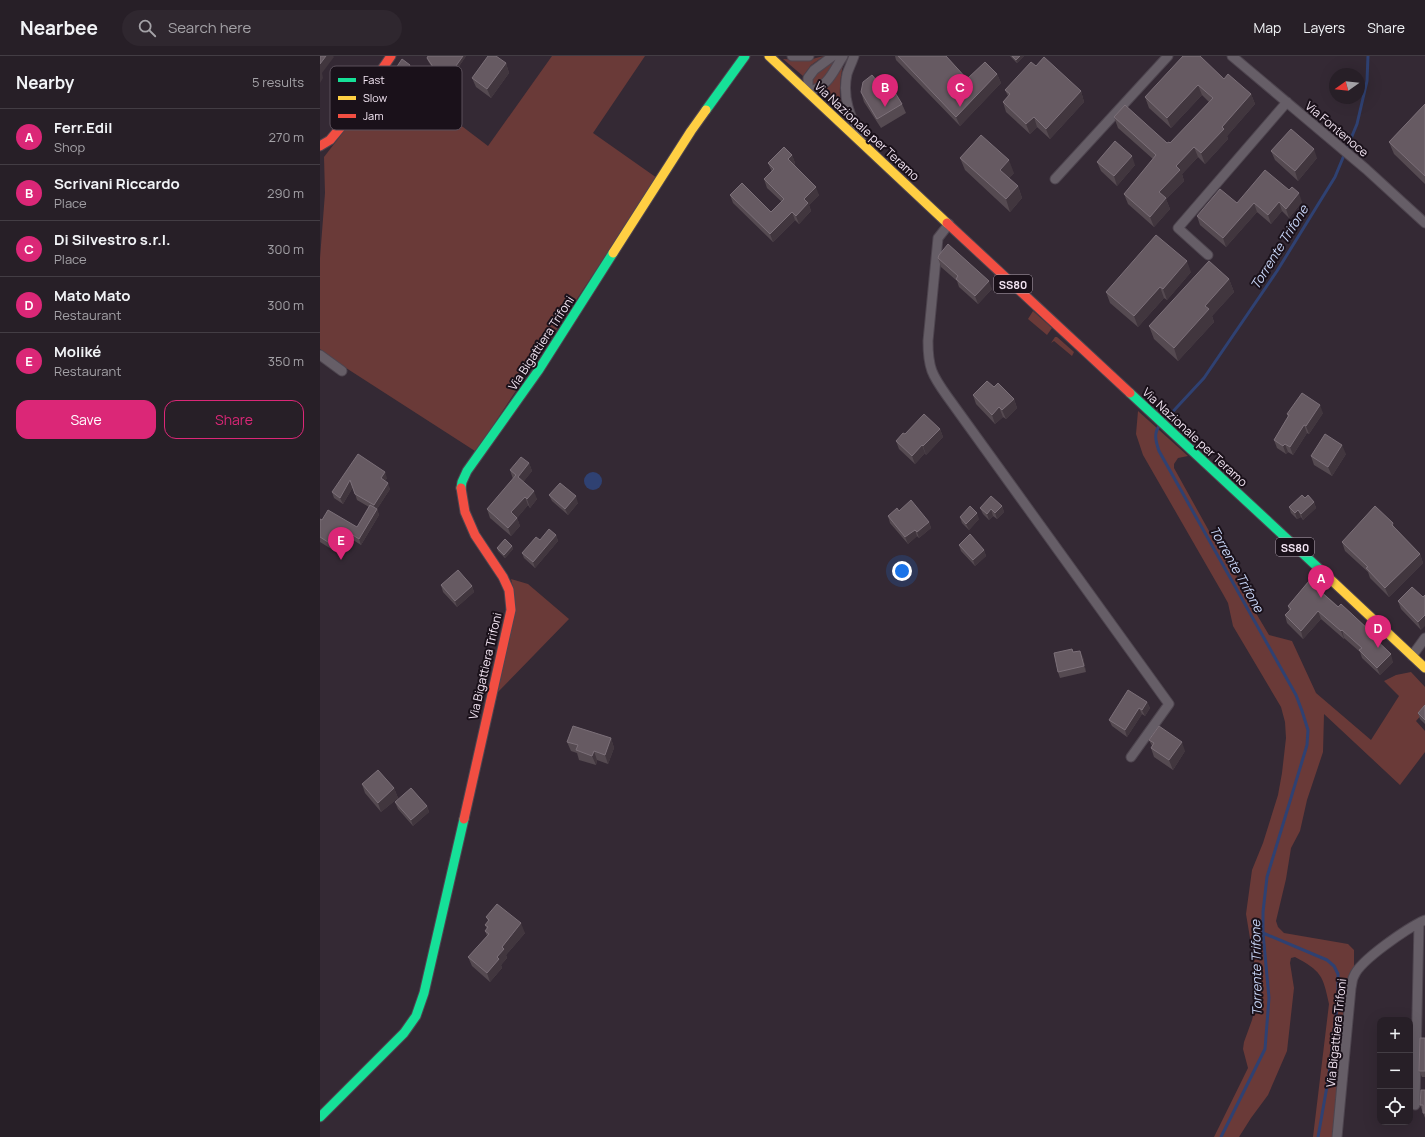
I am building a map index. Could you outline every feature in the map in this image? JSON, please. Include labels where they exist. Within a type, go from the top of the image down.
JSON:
[{"type":"street","points":[[384,66],[391,56]]},
{"type":"street","name":"Via Bigattiera Trifoni","points":[[320,1116],[404,1032],[416,1016],[424,993],[509,618],[509,590],[503,577],[475,535],[465,512],[461,492],[462,482],[467,471],[538,371],[691,131],[745,56]]},
{"type":"street","name":"Via Nazionale per Teramo","points":[[769,56],[1425,668]]},
{"type":"street","points":[[792,56],[810,56]]},
{"type":"street","points":[[833,56],[821,64],[808,78],[808,92],[817,90],[824,85],[844,56]]},
{"type":"street","points":[[854,56],[847,74],[846,99],[851,118],[867,147]]},
{"type":"street","points":[[1056,179],[1168,56]]},
{"type":"street","name":"Via Fontenoce","points":[[1232,56],[1356,160],[1425,223]]},
{"type":"street","points":[[1208,255],[1178,228],[1286,102]]},
{"type":"street","points":[[320,146],[330,140],[338,130]]},
{"type":"street","points":[[949,224],[938,238],[928,341],[928,360],[932,373],[951,402],[1169,704],[1131,757]]},
{"type":"street","points":[[320,355],[342,370]]},
{"type":"street","points":[[1412,656],[1425,638]]},
{"type":"street","points":[[1415,1105],[1420,1036],[1422,922]]},
{"type":"street","name":"Via Bigattiera Trifoni","points":[[1337,1137],[1351,988],[1354,975],[1362,964],[1393,940],[1422,922]]},
{"type":"shaded area","points":[[552,56],[645,56],[593,133],[657,178],[475,451],[343,366],[320,349],[320,258],[325,193],[324,157],[345,130],[462,130],[462,126],[488,146]]},
{"type":"shaded area","points":[[824,56],[811,65],[803,76],[783,59],[808,60]]},
{"type":"shaded area","points":[[844,60],[840,86],[842,111],[821,93],[829,84]]},
{"type":"shaded area","points":[[833,61],[833,64],[820,81],[814,85],[810,82],[811,77]]},
{"type":"shaded area","points":[[1033,311],[1052,328],[1047,335],[1028,319]]},
{"type":"shaded area","points":[[1055,337],[1057,337],[1074,352],[1072,356],[1054,341],[1051,343]]},
{"type":"shaded area","points":[[1138,411],[1188,456],[1178,458],[1174,464],[1174,468],[1219,549],[1224,552],[1241,584],[1241,588],[1269,635],[1292,641],[1316,693],[1371,740],[1399,696],[1384,681],[1396,675],[1411,672],[1425,687],[1425,711],[1416,721],[1425,731],[1425,752],[1400,785],[1324,714],[1323,752],[1307,800],[1300,831],[1291,848],[1286,879],[1276,921],[1278,927],[1284,933],[1348,944],[1354,950],[1354,975],[1337,1137],[1313,1137],[1329,1004],[1325,986],[1320,975],[1316,970],[1295,957],[1291,958],[1290,963],[1294,988],[1287,1051],[1268,1095],[1239,1137],[1214,1137],[1248,1068],[1243,1049],[1256,1004],[1257,980],[1246,914],[1252,870],[1263,843],[1278,795],[1286,738],[1285,722],[1281,707],[1233,626],[1228,603],[1143,455],[1136,434]]},
{"type":"shaded area","points":[[511,579],[528,584],[569,619],[498,692],[514,591]]},
{"type":"water","points":[[593,472],[599,475],[602,481],[599,487],[593,490],[587,487],[584,481],[587,475]]},
{"type":"building","points":[[320,56],[326,56],[320,64]]},
{"type":"building","points":[[428,56],[463,56],[456,66],[432,66],[427,58]]},
{"type":"building","points":[[488,56],[496,56],[506,63],[487,89],[472,78]]},
{"type":"building","points":[[898,56],[946,56],[967,79],[985,62],[997,74],[956,117]]},
{"type":"building","points":[[1012,56],[1020,56],[1016,60]]},
{"type":"building","points":[[1183,56],[1200,56],[1224,79],[1228,74],[1251,94],[1222,127],[1224,129],[1201,153],[1194,147],[1176,166],[1180,170],[1159,192],[1166,198],[1150,217],[1124,194],[1156,155],[1114,117],[1125,105],[1167,143],[1170,143],[1213,98],[1198,85],[1167,118],[1145,97]]},
{"type":"building","points":[[1044,57],[1081,91],[1046,129],[1034,117],[1026,124],[1003,102],[1010,94],[1005,90],[1031,62],[1036,66]]},
{"type":"building","points":[[402,59],[410,65],[409,66],[397,66]]},
{"type":"building","points":[[872,75],[877,81],[885,76],[902,104],[877,119],[861,92],[863,82]]},
{"type":"building","points":[[1425,104],[1425,176],[1389,142]]},
{"type":"building","points":[[1291,129],[1314,149],[1295,171],[1271,151]]},
{"type":"building","points":[[981,135],[1009,160],[1000,170],[1018,186],[1006,199],[960,158]]},
{"type":"building","points":[[1115,141],[1132,156],[1114,176],[1097,162]]},
{"type":"building","points":[[784,147],[792,155],[788,159],[816,187],[804,199],[808,203],[796,216],[792,212],[770,234],[730,195],[742,183],[771,212],[784,199],[764,179],[774,169],[768,163]]},
{"type":"building","points":[[1265,170],[1289,190],[1292,187],[1299,193],[1286,209],[1279,202],[1268,215],[1254,203],[1223,238],[1197,216],[1220,189],[1237,203]]},
{"type":"building","points":[[1156,235],[1187,261],[1163,289],[1160,287],[1134,316],[1106,292]]},
{"type":"building","points":[[948,244],[989,281],[975,296],[956,279],[958,276],[938,258]]},
{"type":"building","points":[[1209,261],[1229,279],[1205,306],[1209,309],[1174,348],[1149,326]]},
{"type":"building","points":[[987,381],[994,387],[998,383],[1014,399],[1002,410],[999,407],[992,415],[973,395]]},
{"type":"building","points":[[1302,393],[1320,405],[1306,426],[1304,425],[1290,447],[1285,444],[1283,446],[1274,440],[1289,415],[1287,414]]},
{"type":"building","points":[[924,414],[940,429],[912,456],[896,441],[903,433],[905,434]]},
{"type":"building","points":[[1325,434],[1342,445],[1328,467],[1311,456]]},
{"type":"building","points":[[358,454],[385,472],[381,478],[388,483],[374,505],[355,494],[350,480],[340,498],[332,492]]},
{"type":"building","points":[[521,457],[529,463],[518,477],[534,491],[527,499],[525,497],[511,512],[517,518],[508,528],[487,509],[516,475],[510,470]]},
{"type":"building","points":[[560,483],[576,496],[565,509],[549,495]]},
{"type":"building","points":[[1302,495],[1305,498],[1308,495],[1314,502],[1301,514],[1298,510],[1295,513],[1289,507]]},
{"type":"building","points":[[991,496],[1002,506],[995,513],[991,509],[987,514],[980,508]]},
{"type":"building","points":[[911,500],[929,522],[917,532],[915,530],[905,537],[888,516],[897,508],[899,511]]},
{"type":"building","points":[[370,505],[377,509],[359,539],[348,532],[339,549],[320,537],[320,519],[322,520],[328,510],[357,527]]},
{"type":"building","points":[[970,506],[977,513],[966,524],[960,517]]},
{"type":"building","points":[[1375,506],[1393,523],[1392,525],[1420,554],[1385,588],[1366,568],[1368,567],[1342,542]]},
{"type":"building","points":[[549,529],[556,535],[533,562],[522,553],[536,537],[540,540]]},
{"type":"building","points":[[970,534],[984,550],[973,560],[959,545]]},
{"type":"building","points":[[505,539],[512,546],[504,555],[497,548]]},
{"type":"building","points":[[458,570],[472,586],[455,601],[441,585]]},
{"type":"building","points":[[1309,581],[1338,607],[1341,604],[1370,631],[1369,633],[1391,654],[1377,668],[1359,650],[1362,648],[1318,611],[1301,631],[1285,615],[1291,609],[1288,606]]},
{"type":"building","points":[[1412,587],[1423,597],[1425,595],[1425,615],[1418,622],[1398,601]]},
{"type":"building","points":[[1072,649],[1073,652],[1080,651],[1084,666],[1058,672],[1054,653]]},
{"type":"building","points":[[1128,690],[1147,702],[1142,710],[1139,708],[1125,730],[1109,720]]},
{"type":"building","points":[[1425,705],[1425,720],[1418,713]]},
{"type":"building","points":[[573,726],[611,738],[605,755],[594,751],[592,756],[576,750],[578,745],[567,742]]},
{"type":"building","points":[[1159,726],[1182,742],[1169,760],[1151,748],[1154,743],[1149,740]]},
{"type":"building","points":[[378,770],[394,788],[378,803],[362,784]]},
{"type":"building","points":[[411,788],[427,806],[411,820],[395,802]]},
{"type":"building","points":[[497,904],[521,923],[502,947],[504,949],[497,957],[499,959],[487,973],[468,957],[489,934],[485,931],[488,927],[485,925],[489,920],[486,917]]},
{"type":"building","points":[[1420,1038],[1425,1038],[1425,1071],[1419,1071]]},
{"type":"building","points":[[1421,1090],[1425,1090],[1425,1113],[1423,1113],[1423,1105],[1420,1105]]},
{"type":"waterway","name":"Torrente Trifone","points":[[1165,420],[1204,378],[1277,271],[1335,177],[1357,124],[1367,81],[1368,56]]},
{"type":"waterway","name":"Torrente Trifone","points":[[1160,425],[1156,431],[1156,441],[1159,451],[1296,695],[1308,730],[1307,745],[1267,877],[1263,912],[1263,933],[1269,998],[1265,1049],[1221,1137]]},
{"type":"waterway","points":[[1263,933],[1327,960],[1334,966],[1338,974],[1338,998],[1329,1075],[1318,1137]]},
{"type":"traffic: fast","points":[[706,110],[745,56]]},
{"type":"traffic: fast","points":[[461,488],[467,471],[538,371],[613,253]]},
{"type":"traffic: fast","points":[[1130,393],[1327,576]]},
{"type":"traffic: fast","points":[[320,1117],[404,1033],[416,1016],[424,993],[464,819]]},
{"type":"traffic: slow","points":[[769,56],[947,223]]},
{"type":"traffic: slow","points":[[613,253],[706,110]]},
{"type":"traffic: slow","points":[[1327,576],[1425,668]]},
{"type":"traffic: jam","points":[[384,66],[391,56]]},
{"type":"traffic: jam","points":[[320,146],[330,140],[338,130]]},
{"type":"traffic: jam","points":[[947,223],[1130,393]]},
{"type":"traffic: jam","points":[[461,488],[465,512],[475,535],[503,577],[509,590],[511,610],[464,819]]},
{"type":"place","name":"Scrivani Riccardo","points":[[885,107]]},
{"type":"place","name":"Di Silvestro s.r.l.","points":[[960,107]]},
{"type":"place","name":"Moliké","points":[[341,560]]},
{"type":"place","name":"Ferr.Edil","points":[[1321,598]]},
{"type":"place","name":"Mato Mato","points":[[1378,648]]}]
